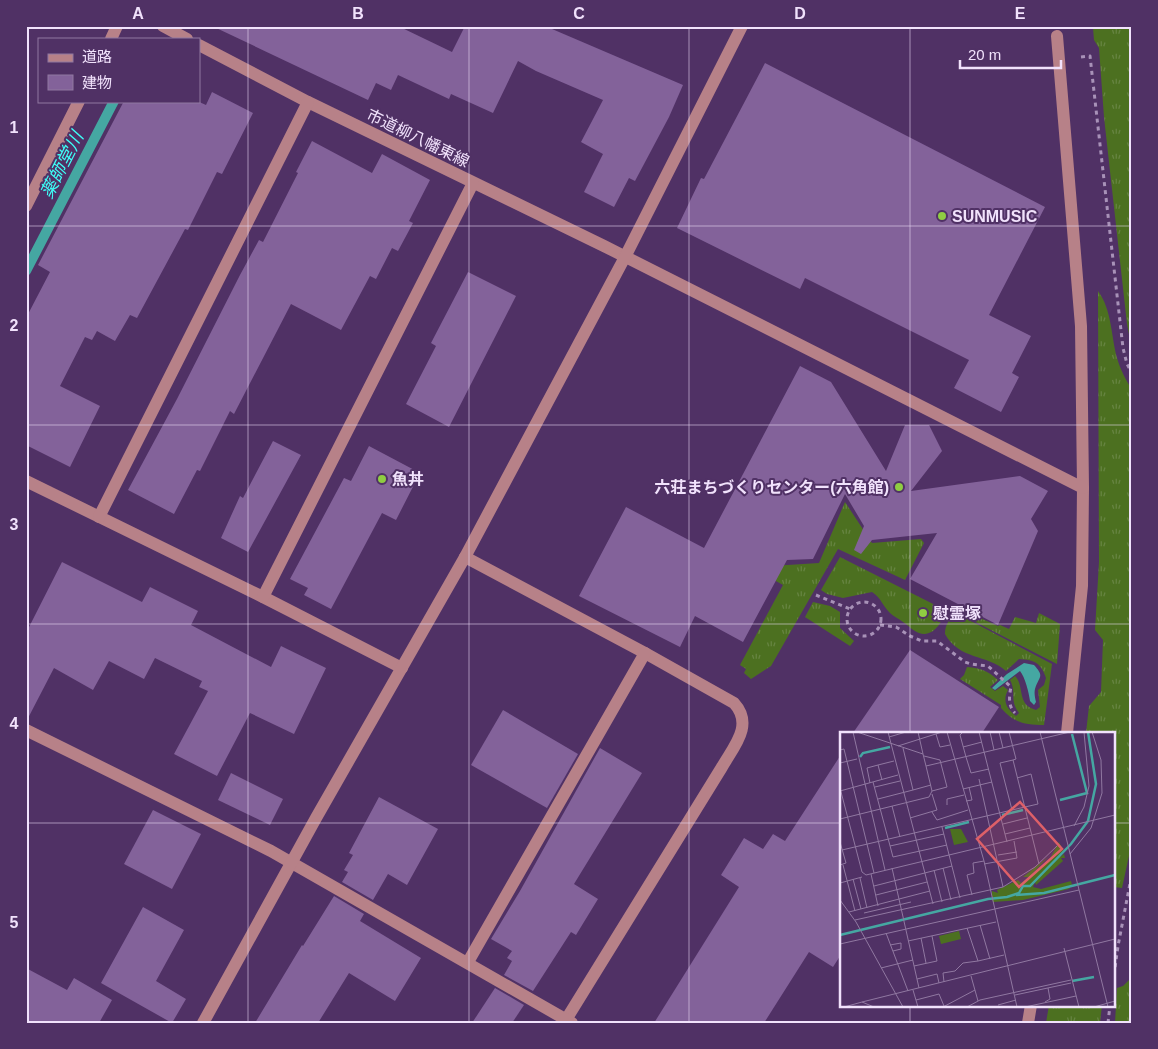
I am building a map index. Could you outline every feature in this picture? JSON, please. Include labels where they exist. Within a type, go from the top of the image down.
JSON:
[{"type":"street","points":[[111,38],[117,26]]},
{"type":"street","points":[[163,26],[185,38]]},
{"type":"street","points":[[203,1023],[465,557],[625,257],[742,26]]},
{"type":"street","points":[[1057,36],[1081,326],[1082,586],[1067,732]]},
{"type":"street","name":"市道柳八幡東線","points":[[200,46],[308,102],[625,257],[1083,488]]},
{"type":"street","points":[[26,206],[78,102]]},
{"type":"street","points":[[99,516],[308,102]]},
{"type":"street","points":[[264,597],[473,183]]},
{"type":"street","points":[[26,480],[264,597],[402,668]]},
{"type":"street","points":[[26,730],[292,862],[468,962],[567,1022],[679,838],[742,730],[744,722],[734,703],[465,557]]},
{"type":"street","points":[[468,962],[645,653]]},
{"type":"street","points":[[1028,1023],[1031,1006]]},
{"type":"path","points":[[1059,59],[1090,56],[1123,348],[1127,364],[1132,373]]},
{"type":"path","points":[[816,595],[850,609]]},
{"type":"path","points":[[857,603],[870,603],[879,612],[880,625],[871,634],[858,635],[848,626],[847,617],[850,609],[857,603]]},
{"type":"path","points":[[880,625],[896,626],[910,636],[922,641],[938,641],[946,645],[965,662],[988,666],[1011,687],[1011,709],[1015,713]]},
{"type":"path","points":[[1116,945],[1132,873]]},
{"type":"path","points":[[1108,1023],[1110,1006]]},
{"type":"green space","points":[[1091,26],[1132,26],[1132,350],[1127,324],[1104,117],[1099,48],[1094,40],[1093,28]]},
{"type":"green space","points":[[1098,291],[1103,298],[1109,315],[1118,362],[1132,390],[1132,651],[1130,686],[1132,713],[1132,842],[1122,888],[1116,887],[1116,732],[1086,732],[1089,706],[1101,692],[1103,640],[1095,630],[1099,562]]},
{"type":"green space","points":[[845,502],[872,543],[921,539],[924,543],[905,580],[838,549],[771,666],[751,679],[744,673],[746,669],[740,665],[783,585],[767,576],[772,566],[819,563]]},
{"type":"green space","points":[[840,557],[945,610],[940,624],[929,633],[919,633],[887,610],[872,592],[843,598],[827,594],[821,590]]},
{"type":"green space","points":[[813,602],[830,606],[840,612],[840,628],[854,641],[850,646],[805,617]]},
{"type":"green space","points":[[960,609],[1009,629],[1015,617],[1036,623],[1039,613],[1060,624],[1057,664],[958,613]]},
{"type":"green space","points":[[956,613],[1052,664],[1044,725],[1025,724],[1015,720],[1001,708],[1001,705],[960,679],[967,667],[984,670],[991,674],[998,680],[990,687],[995,691],[1003,686],[1008,690],[1005,698],[1006,704],[1016,716],[1019,713],[1014,704],[1010,680],[1015,676],[1020,685],[1023,700],[1030,708],[1036,710],[1040,707],[1038,690],[1044,685],[1046,678],[1042,669],[1033,661],[1019,659],[1006,671],[958,648],[945,634],[948,622]]},
{"type":"green space","points":[[1132,977],[1132,1023],[1115,1023],[1117,988],[1123,986]]},
{"type":"green space","points":[[1049,1006],[1102,1006],[1100,1023],[1046,1023]]},
{"type":"shaded area","points":[[1024,663],[1034,665],[1040,674],[1035,689],[1036,702],[1034,705],[1030,701],[1025,681],[1020,671],[995,690],[992,688],[1007,674]]},
{"type":"building","points":[[212,26],[398,26],[452,52],[465,26],[545,26],[683,85],[669,117],[635,181],[629,178],[614,207],[584,192],[603,154],[581,142],[603,100],[536,71],[518,61],[493,113],[451,94],[449,99],[398,75],[391,90],[376,83],[368,100]]},
{"type":"building","points":[[765,63],[1045,207],[989,315],[1031,336],[1012,373],[1019,377],[1001,412],[954,388],[969,360],[805,278],[800,289],[677,228],[701,178],[704,179]]},
{"type":"building","points":[[212,92],[253,113],[222,174],[217,172],[188,230],[185,229],[137,318],[130,315],[115,341],[97,331],[92,340],[85,337],[60,386],[100,406],[70,467],[26,445],[26,318],[50,272],[38,265],[123,102],[199,102],[206,105]]},
{"type":"building","points":[[312,141],[372,173],[382,154],[430,180],[409,221],[413,223],[398,251],[392,248],[376,279],[370,276],[341,330],[291,304],[234,414],[230,411],[200,471],[197,470],[174,514],[128,490],[259,240],[263,242]]},
{"type":"building","points":[[468,272],[516,296],[449,427],[406,404],[436,346],[431,343]]},
{"type":"building","points":[[800,366],[831,382],[886,471],[905,425],[929,425],[942,451],[911,491],[1020,476],[1048,491],[1031,519],[1038,531],[998,625],[910,579],[937,533],[872,540],[861,554],[854,550],[864,526],[845,494],[813,559],[787,560],[743,642],[695,616],[680,647],[579,596],[626,507],[704,548]]},
{"type":"building","points":[[273,441],[301,455],[248,552],[221,538],[240,496],[243,498]]},
{"type":"building","points":[[369,446],[420,473],[396,520],[382,513],[331,609],[304,595],[308,588],[290,579],[344,478],[351,481]]},
{"type":"building","points":[[62,562],[142,602],[150,587],[198,611],[191,625],[271,667],[281,646],[326,668],[294,734],[250,713],[217,776],[174,754],[208,691],[199,687],[202,681],[155,658],[144,679],[109,661],[93,690],[54,668],[26,722],[26,633]]},
{"type":"building","points":[[910,650],[999,707],[983,732],[854,732]]},
{"type":"building","points":[[503,710],[578,754],[547,808],[471,765]]},
{"type":"building","points":[[600,748],[642,773],[574,884],[598,899],[576,935],[571,932],[533,991],[504,975],[512,961],[507,958],[512,951],[491,939]]},
{"type":"building","points":[[840,756],[840,956],[833,967],[809,952],[764,1023],[654,1023],[739,887],[721,875],[744,838],[763,849],[773,834],[785,841]]},
{"type":"building","points":[[231,773],[283,799],[270,825],[218,800]]},
{"type":"building","points":[[379,797],[438,829],[407,885],[388,874],[373,900],[342,882],[348,872],[344,870],[353,855],[349,853]]},
{"type":"building","points":[[153,810],[201,834],[172,889],[124,864]]},
{"type":"building","points":[[334,896],[364,914],[360,921],[421,958],[395,1001],[349,973],[318,1023],[255,1023],[302,945]]},
{"type":"building","points":[[143,907],[184,930],[156,981],[186,999],[172,1023],[101,983]]},
{"type":"building","points":[[26,968],[67,990],[74,978],[112,1000],[99,1023],[26,1023]]},
{"type":"building","points":[[495,988],[524,1005],[512,1023],[472,1023]]},
{"type":"waterway","name":"薬師堂川","points":[[26,271],[113,102]]},
{"type":"place","name":"SUNMUSIC","points":[[942,216]]},
{"type":"place","name":"魚丼","points":[[382,479]]},
{"type":"place","name":"六荘まちづくりセンター(六角館)","points":[[899,487]]},
{"type":"place","name":"慰霊塚","points":[[923,613]]}]
